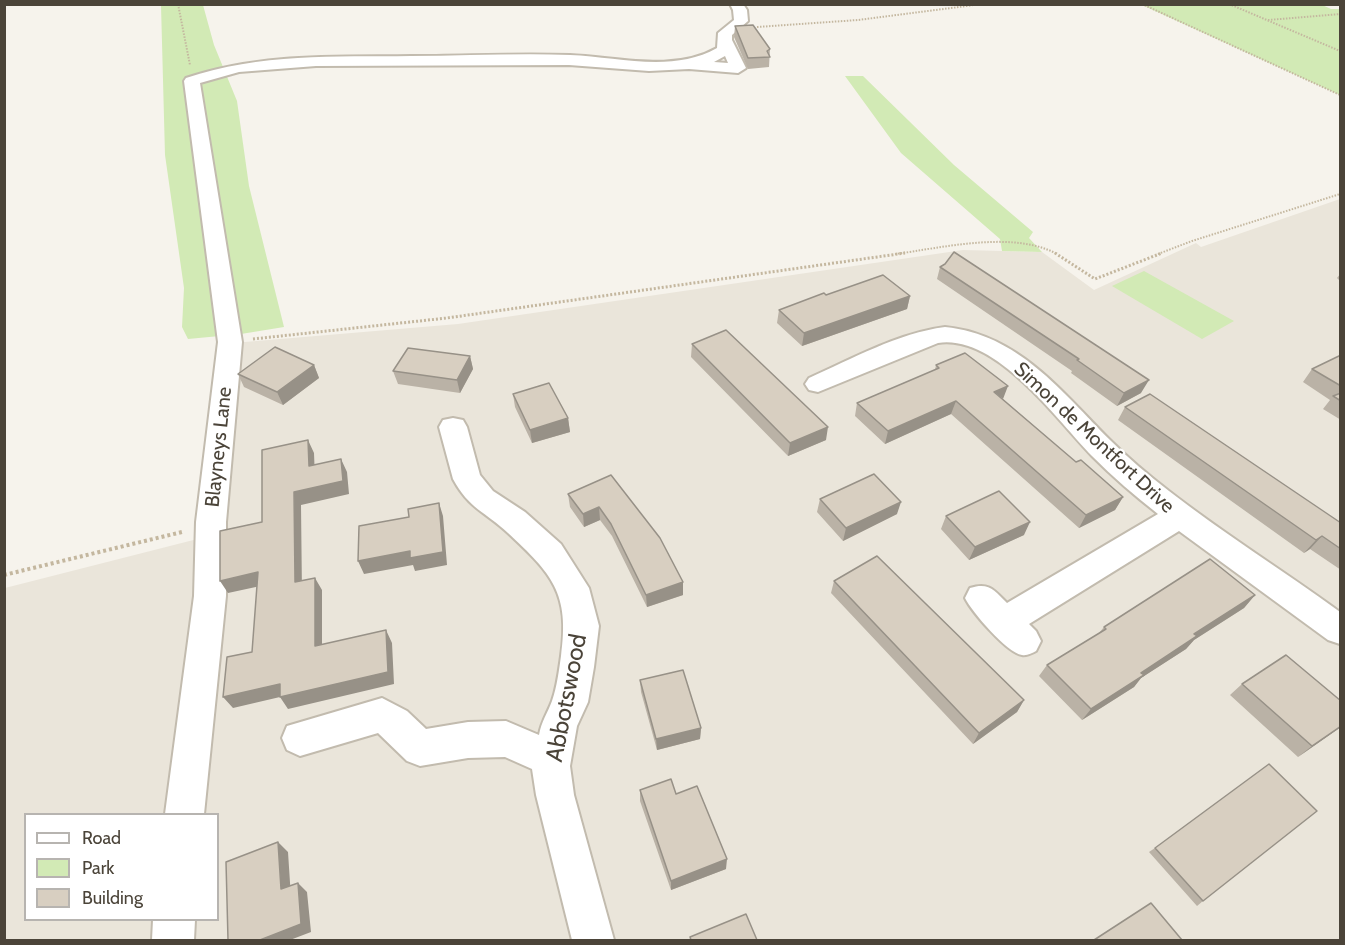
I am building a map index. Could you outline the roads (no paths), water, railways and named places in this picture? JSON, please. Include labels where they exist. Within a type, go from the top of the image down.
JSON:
[{"type":"street","points":[[678,65],[716,58],[724,50],[728,34],[741,21],[740,10],[736,4]]},
{"type":"street","points":[[678,65],[738,68],[728,34]]},
{"type":"street","name":"Blayneys Lane","points":[[184,813],[210,596],[211,522],[230,342],[192,81],[213,72],[242,66],[345,61],[570,60],[678,65]]},
{"type":"street","name":"Simon de Montfort Drive","points":[[818,383],[920,340],[944,325],[1003,354],[1023,369],[1129,475],[1179,516],[1341,630]]},
{"type":"street","name":"Abbotswood","points":[[453,427],[467,479],[483,499],[514,520],[550,554],[573,588],[582,626],[578,667],[570,702],[559,725],[551,766],[555,795],[593,940]]},
{"type":"street","name":"Simon de Montfort Drive","points":[[981,598],[1015,631],[1179,516]]},
{"type":"street","points":[[300,738],[382,715],[394,723],[420,748],[468,740],[506,739],[553,759]]},
{"type":"street","points":[[173,940],[174,921]]}]
